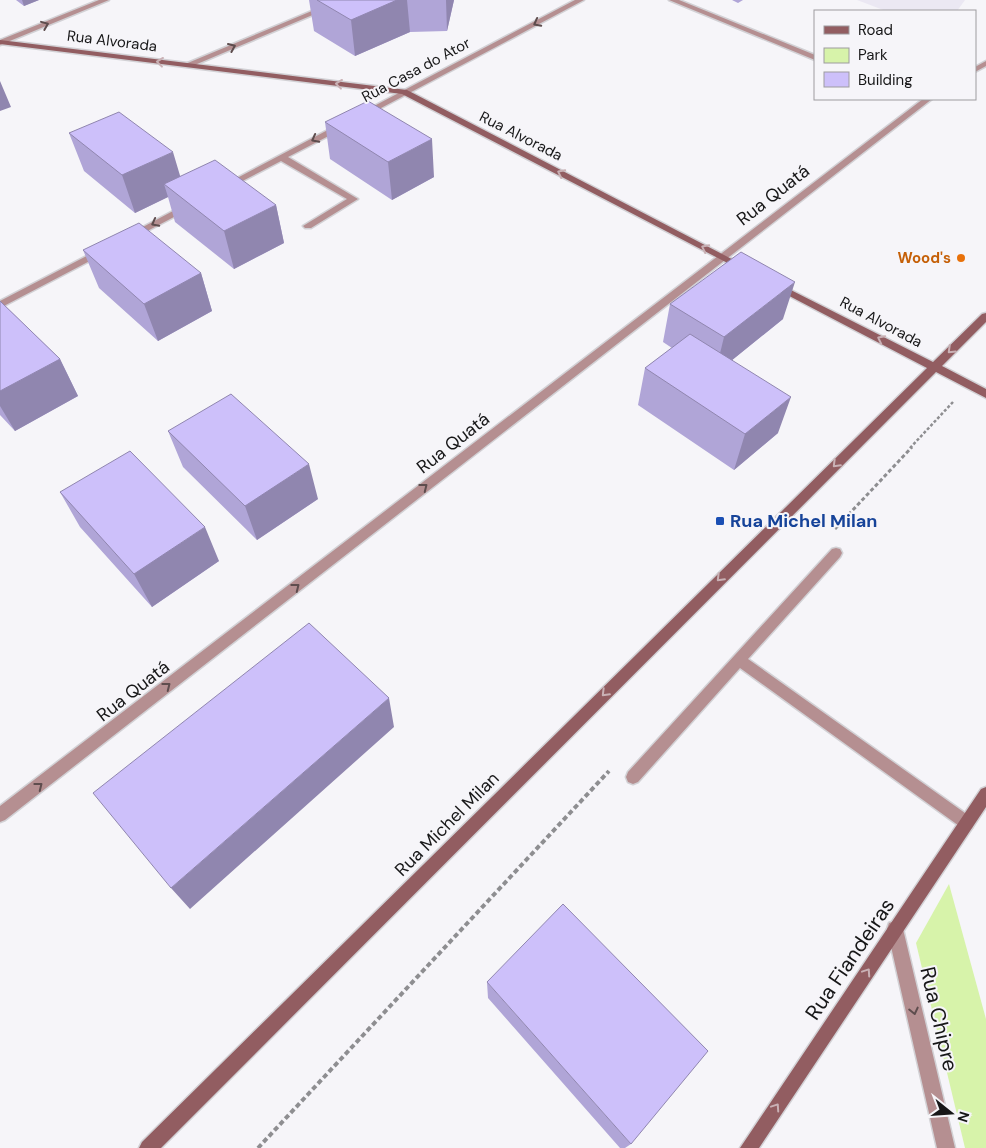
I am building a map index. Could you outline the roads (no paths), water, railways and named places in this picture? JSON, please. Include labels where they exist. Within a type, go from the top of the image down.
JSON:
[{"type":"street","points":[[1,43],[105,0]]},
{"type":"street","points":[[187,65],[344,0]]},
{"type":"street","name":"Rua Casa do Ator","points":[[220,189],[580,0]]},
{"type":"street","points":[[673,0],[814,58]]},
{"type":"street","name":"Rua Alvorada","points":[[1,43],[404,92],[752,273]]},
{"type":"street","name":"Rua Quatá","points":[[0,815],[722,257],[922,100]]},
{"type":"street","points":[[281,157],[353,200],[308,226]]},
{"type":"street","points":[[0,305],[193,203]]},
{"type":"street","name":"Rua Alvorada","points":[[769,281],[986,394]]},
{"type":"street","name":"Rua Michel Milan","points":[[148,1148],[986,316]]},
{"type":"street","points":[[633,777],[836,553]]},
{"type":"street","points":[[739,660],[967,823]]},
{"type":"street","name":"Rua Fiandeiras","points":[[749,1148],[986,794]]},
{"type":"street","name":"Rua Chipre","points":[[895,930],[946,1148]]},
{"type":"place","name":"Wood's","points":[[961,258]]},
{"type":"place","name":"Rua Michel Milan","points":[[720,521]]}]
